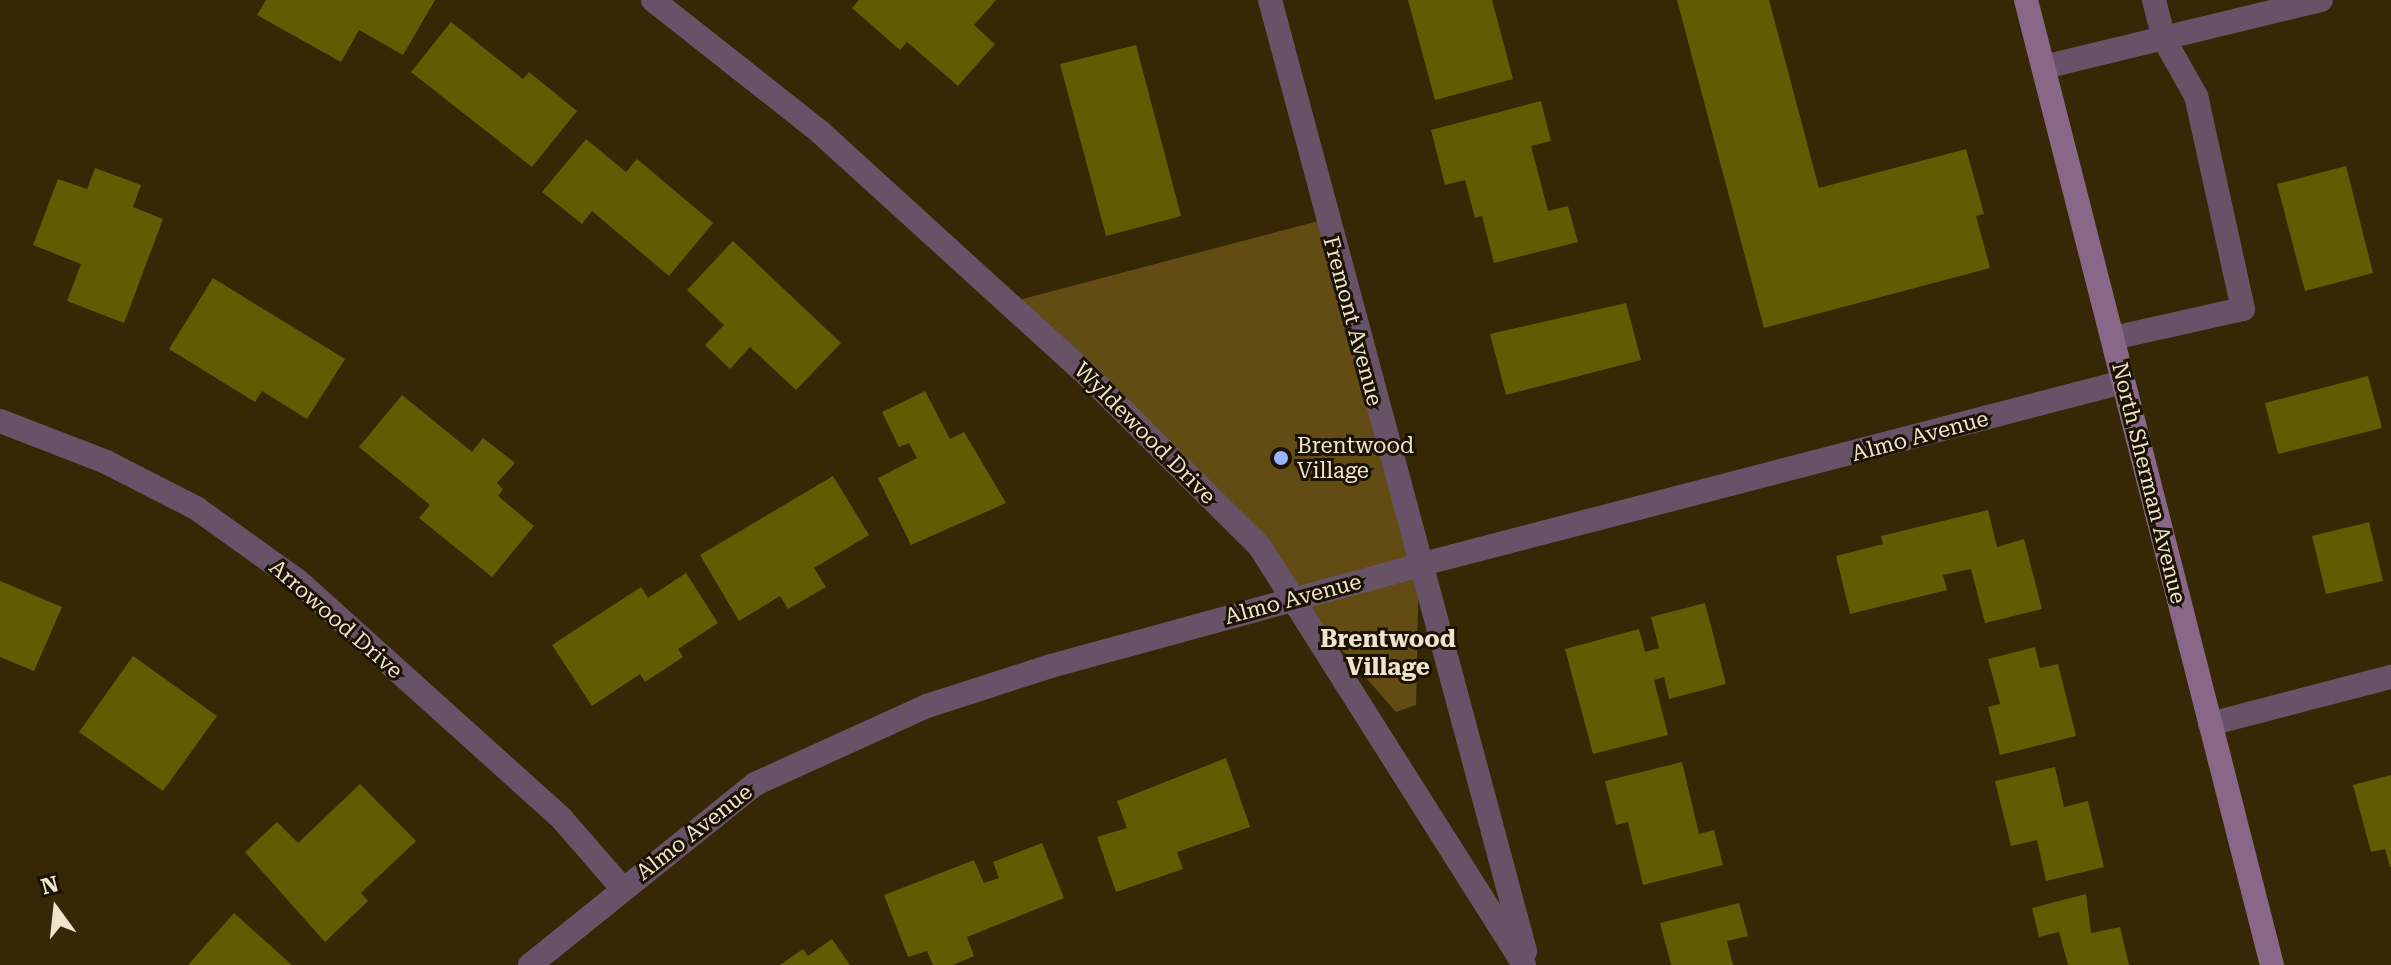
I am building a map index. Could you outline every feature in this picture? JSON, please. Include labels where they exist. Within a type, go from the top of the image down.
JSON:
[{"type":"street","name":"Wyldewood Drive","points":[[653,0],[820,132],[1082,370],[1260,547],[1296,598],[1526,965]]},
{"type":"street","name":"Fremont Avenue","points":[[1270,0],[1526,965]]},
{"type":"street","name":"North Sherman Avenue","points":[[2026,0],[2272,965]]},
{"type":"street","points":[[2113,338],[2243,309],[2196,96],[2164,39],[2154,0]]},
{"type":"street","points":[[2044,67],[2321,0]]},
{"type":"street","name":"Almo Avenue","points":[[530,965],[755,784],[927,706],[1051,666],[1296,598],[2123,382]]},
{"type":"street","name":"Arrowood Drive","points":[[0,421],[106,462],[196,508],[298,581],[562,819],[622,888]]},
{"type":"street","points":[[2210,724],[2391,677]]},
{"type":"shaded area","name":"Brentwood Village","points":[[1326,219],[1419,565],[1416,705],[1396,712],[1296,598],[1007,303]]},
{"type":"building","points":[[266,0],[435,0],[403,55],[359,30],[341,62],[257,15]]},
{"type":"building","points":[[859,0],[996,0],[974,25],[995,44],[958,86],[907,42],[900,50],[852,8]]},
{"type":"building","points":[[1408,0],[1492,0],[1513,79],[1435,100]]},
{"type":"building","points":[[1677,0],[1769,0],[1819,188],[1966,149],[1984,214],[1976,216],[1990,268],[1764,328]]},
{"type":"building","points":[[451,22],[523,79],[529,72],[577,111],[532,167],[411,72]]},
{"type":"building","points":[[1136,45],[1181,216],[1106,236],[1060,64]]},
{"type":"building","points":[[1541,101],[1551,141],[1531,146],[1548,211],[1568,206],[1578,242],[1494,263],[1482,216],[1475,218],[1465,180],[1445,185],[1431,130]]},
{"type":"building","points":[[586,139],[626,172],[637,159],[713,223],[669,276],[592,211],[582,224],[542,192]]},
{"type":"building","points":[[2346,166],[2373,273],[2305,291],[2277,184]]},
{"type":"building","points":[[95,168],[141,185],[133,207],[163,219],[124,323],[67,301],[81,264],[33,245],[58,179],[87,189]]},
{"type":"building","points":[[733,241],[841,343],[796,390],[750,347],[730,369],[705,345],[724,325],[687,290]]},
{"type":"building","points":[[213,278],[345,359],[307,419],[262,391],[255,402],[169,349]]},
{"type":"building","points":[[1626,303],[1641,360],[1506,395],[1490,334]]},
{"type":"building","points":[[2368,376],[2382,428],[2278,454],[2265,403]]},
{"type":"building","points":[[925,391],[950,439],[964,432],[1006,503],[911,545],[878,478],[917,458],[909,443],[899,447],[882,412]]},
{"type":"building","points":[[402,395],[472,452],[483,438],[515,463],[497,483],[503,489],[498,496],[534,526],[492,577],[419,518],[430,505],[359,447]]},
{"type":"building","points":[[833,476],[869,535],[814,568],[826,587],[788,609],[780,596],[739,621],[700,555]]},
{"type":"building","points":[[1988,510],[1997,547],[2024,539],[2042,609],[1985,623],[1971,569],[1943,575],[1947,590],[1850,614],[1836,556],[1883,544],[1881,536]]},
{"type":"building","points":[[2369,522],[2383,581],[2326,594],[2312,536]]},
{"type":"building","points":[[686,573],[718,623],[678,649],[683,657],[645,682],[640,674],[592,706],[552,645],[641,587],[648,598]]},
{"type":"building","points":[[0,581],[62,607],[34,671],[0,657]]},
{"type":"building","points":[[1705,603],[1726,684],[1669,699],[1664,677],[1654,680],[1668,735],[1593,754],[1565,649],[1639,629],[1645,652],[1659,648],[1651,617]]},
{"type":"building","points":[[2035,647],[2040,668],[2058,664],[2076,736],[2000,755],[1988,707],[2000,704],[1988,659]]},
{"type":"building","points":[[133,656],[217,716],[163,791],[79,732]]},
{"type":"building","points":[[1226,758],[1250,827],[1177,852],[1183,869],[1116,892],[1097,837],[1127,828],[1117,801]]},
{"type":"building","points":[[1682,762],[1699,834],[1714,830],[1723,865],[1643,885],[1628,822],[1616,825],[1605,781]]},
{"type":"building","points":[[2055,767],[2064,807],[2088,801],[2104,867],[2046,881],[2037,840],[2011,846],[1995,781]]},
{"type":"building","points":[[2391,775],[2390,867],[2385,849],[2371,852],[2353,785]]},
{"type":"building","points":[[360,784],[416,841],[361,893],[368,901],[325,942],[245,852],[277,822],[298,843]]},
{"type":"building","points":[[1042,843],[1064,898],[967,937],[974,956],[953,965],[933,965],[927,951],[908,957],[884,895],[974,860],[984,883],[999,878],[993,862]]},
{"type":"building","points":[[2086,894],[2091,933],[2120,927],[2129,965],[2068,965],[2059,932],[2039,937],[2032,908]]},
{"type":"building","points":[[1739,903],[1748,936],[1727,941],[1733,965],[1671,965],[1660,923]]},
{"type":"building","points":[[234,913],[292,965],[188,965]]},
{"type":"building","points":[[832,939],[850,965],[780,965],[803,949],[808,956]]},
{"type":"place","name":"Brentwood Village","points":[[1281,458]]},
{"type":"district","name":"Brentwood Village","points":[[1388,654]]}]
